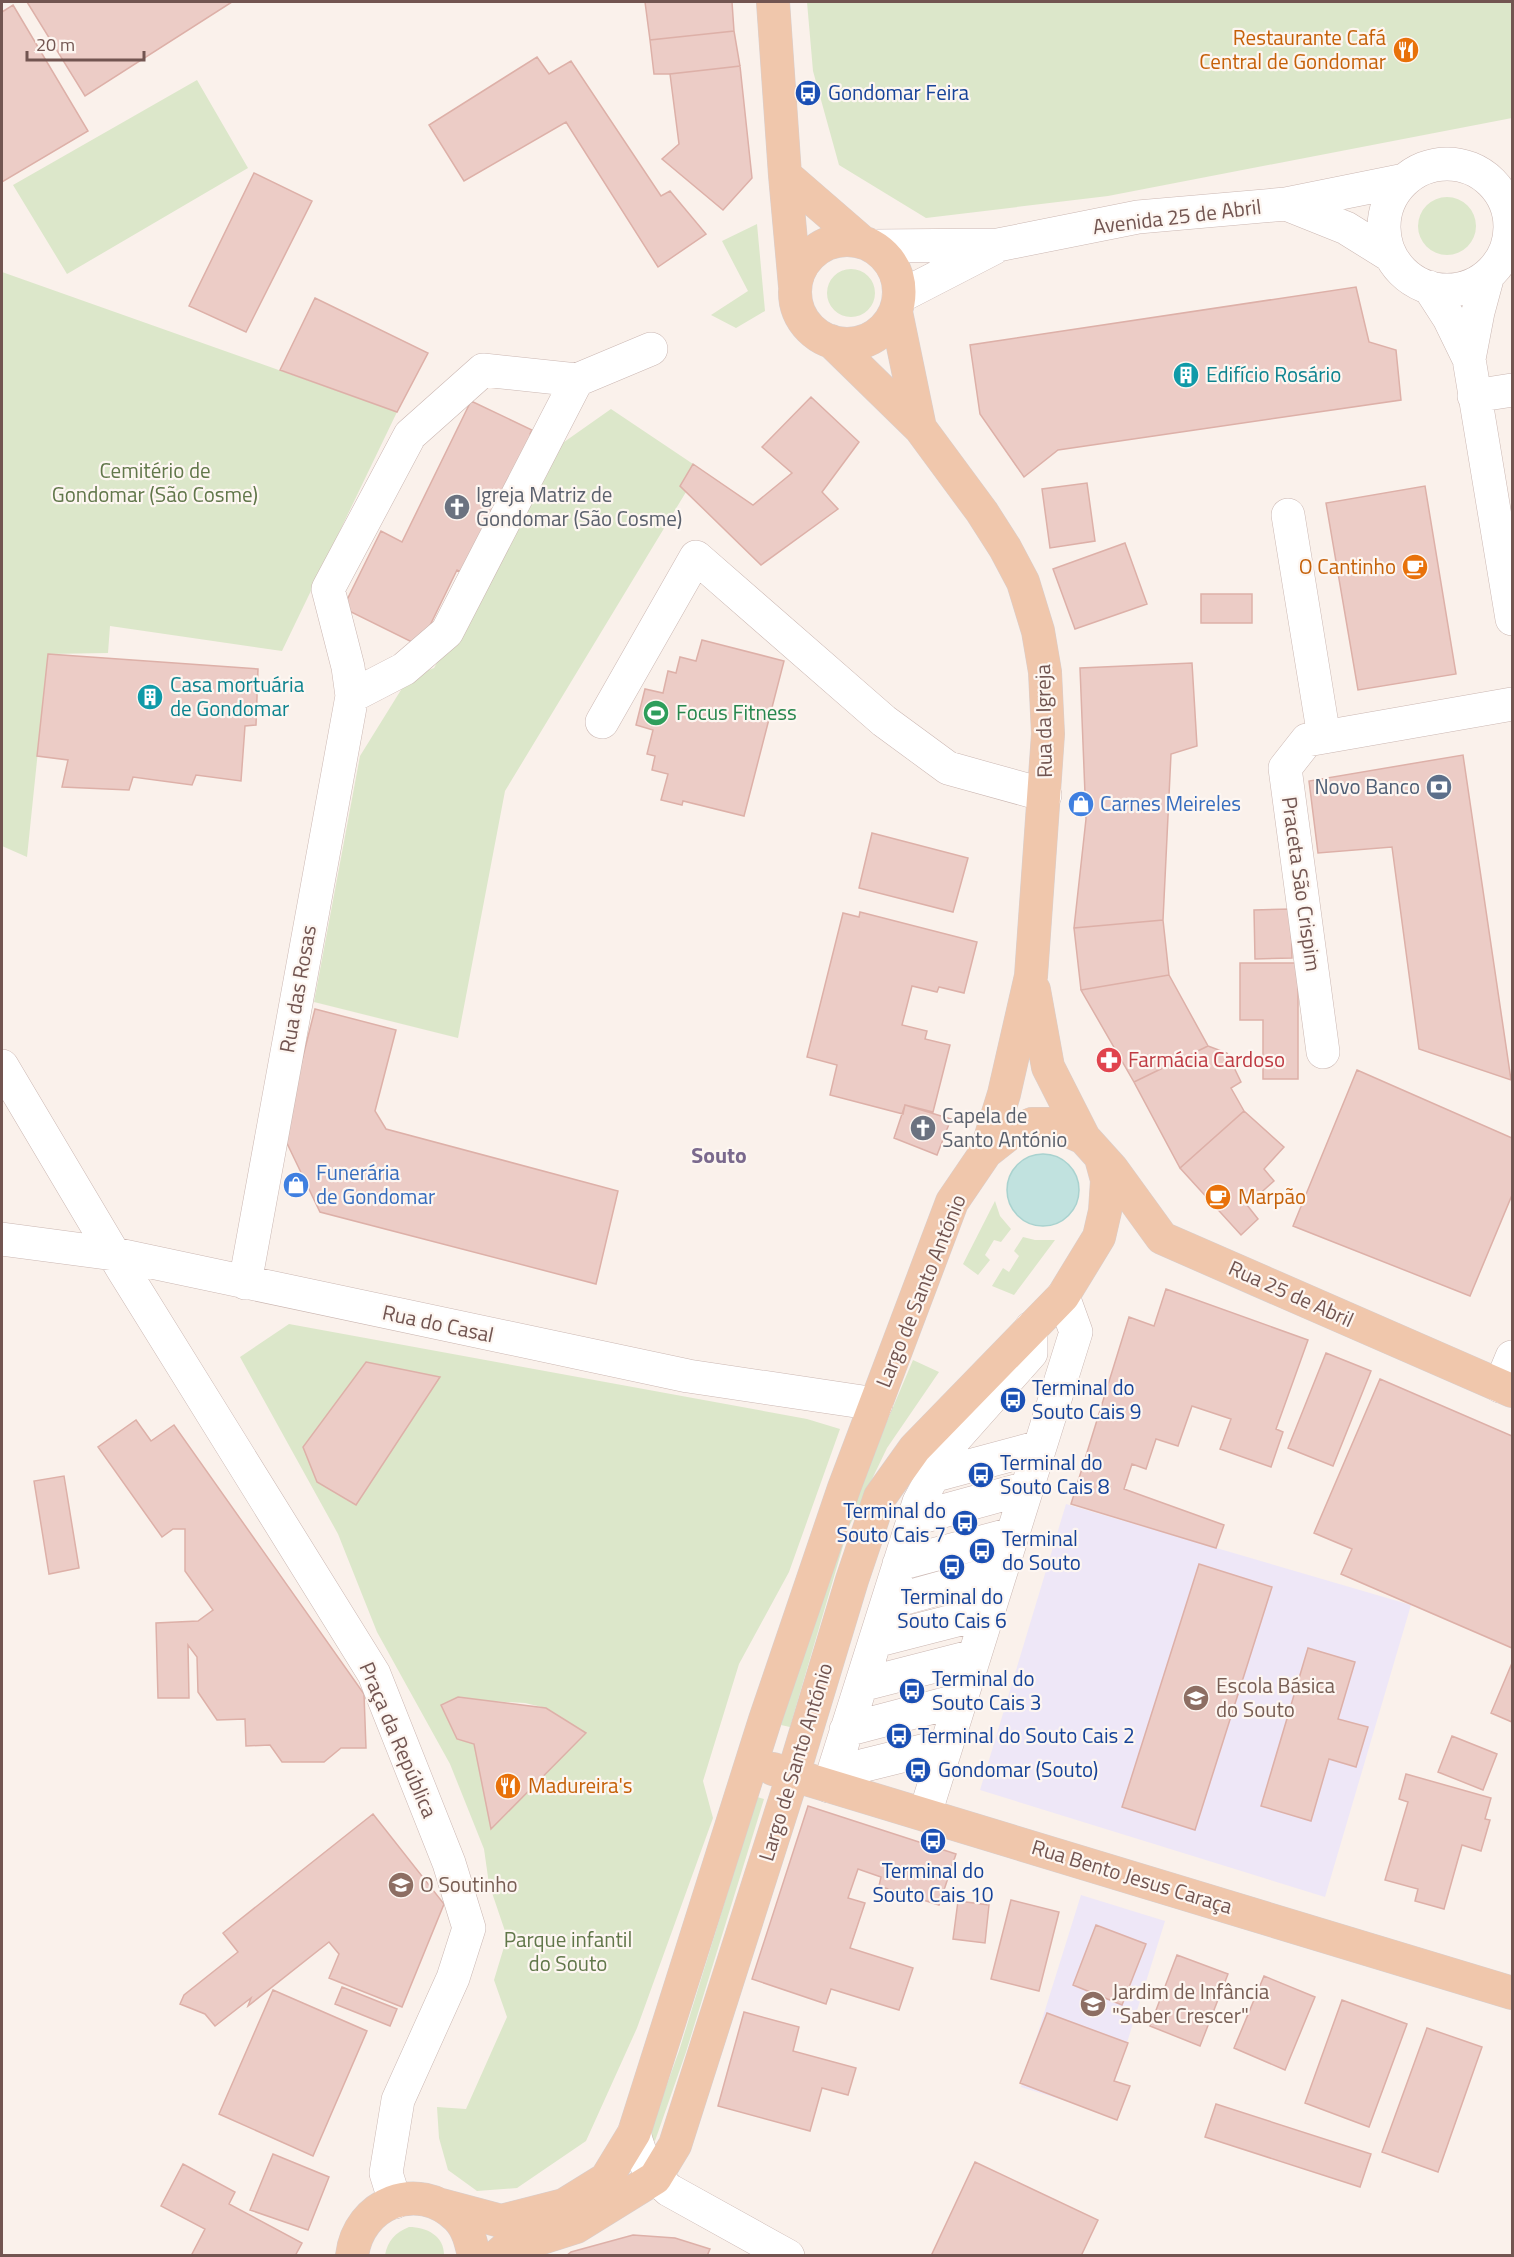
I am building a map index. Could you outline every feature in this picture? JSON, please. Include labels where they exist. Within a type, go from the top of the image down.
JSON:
[{"type":"main road","points":[[773,2],[785,175],[795,286],[795,301],[808,326],[818,335],[831,341],[854,343],[876,336],[888,325],[897,304],[899,282],[894,268],[885,256],[785,175]]},
{"type":"main road","points":[[795,286],[801,267],[811,254],[825,244],[843,240],[867,243]]},
{"type":"main road","name":"Rua da Igreja","points":[[897,304],[920,428]]},
{"type":"main road","name":"Rua da Igreja","points":[[831,341],[920,428],[982,512],[1023,582],[1038,631],[1045,672],[1048,735],[1031,976],[1004,1094],[986,1152]]},
{"type":"main road","name":"Rua da Igreja","points":[[1031,976],[1048,1067],[1062,1099],[1092,1148]]},
{"type":"main road","name":"Largo de Santo António","points":[[395,2202],[425,2199],[501,2221],[564,2205],[606,2179],[634,2133],[752,1762],[840,1498],[952,1202],[986,1152],[1009,1134],[1032,1124],[1053,1124],[1092,1148],[1107,1180],[1105,1211],[1099,1237],[1063,1296],[915,1448],[880,1497],[675,2145],[655,2178],[576,2227],[504,2250],[497,2256]]},
{"type":"main road","name":"Rua 25 de Abril","points":[[1092,1148],[1112,1169],[1162,1238],[1508,1378]]},
{"type":"main road","name":"Rua Bento Jesus Caraça","points":[[752,1762],[793,1775],[831,1779],[925,1814],[1512,1993]]},
{"type":"main road","points":[[352,2256],[353,2242],[363,2223],[379,2208],[395,2202]]},
{"type":"main road","points":[[441,2205],[458,2218],[470,2236],[474,2256]]},
{"type":"street","points":[[1455,164],[1500,173],[1500,192],[1508,210],[1511,227],[1500,261],[1488,275],[1470,285],[1450,290],[1429,287],[1414,281],[1401,270],[1391,256],[1385,236],[1385,216],[1392,196],[1405,180],[1420,170],[1437,165],[1455,164]]},
{"type":"street","name":"Avenida 25 de Abril","points":[[867,243],[998,245],[1138,217],[1286,204],[1405,180]]},
{"type":"street","name":"Avenida 25 de Abril","points":[[1286,204],[1346,228],[1391,256]]},
{"type":"street","name":"Avenida 25 de Abril","points":[[897,304],[998,245]]},
{"type":"street","points":[[1468,359],[1488,275]]},
{"type":"street","points":[[1429,287],[1449,318],[1468,359],[1512,619]]},
{"type":"street","points":[[352,696],[404,669],[447,632],[577,380],[651,349]]},
{"type":"street","name":"Rua das Rosas","points":[[245,1283],[352,696],[348,667],[328,589],[410,435],[483,370],[577,380]]},
{"type":"street","points":[[1474,396],[1512,390]]},
{"type":"street","points":[[1288,515],[1324,737]]},
{"type":"street","points":[[602,722],[696,557],[884,721],[948,768],[1045,795]]},
{"type":"street","name":"Praceta São Crispim","points":[[1323,1052],[1285,768],[1307,740],[1512,704]]},
{"type":"street","name":"Praça da República","points":[[2,1066],[114,1254],[374,1674],[449,1863],[469,1928],[453,1978],[398,2100],[386,2174],[395,2202]]},
{"type":"street","name":"Rua do Casal","points":[[2,1239],[114,1254],[688,1376],[876,1404]]},
{"type":"street","points":[[925,1814],[1076,1332],[1063,1296]]},
{"type":"street","points":[[831,1779],[914,1518],[932,1476],[951,1443],[1031,1353],[1032,1328]]},
{"type":"street","points":[[932,1476],[1040,1447]]},
{"type":"street","points":[[914,1518],[1027,1488]]},
{"type":"street","points":[[899,1564],[1012,1534]]},
{"type":"street","points":[[887,1602],[1001,1571]]},
{"type":"street","points":[[875,1641],[988,1612]]},
{"type":"street","points":[[861,1685],[974,1656]]},
{"type":"street","points":[[846,1730],[960,1700]]},
{"type":"street","points":[[831,1779],[946,1745]]},
{"type":"street","points":[[634,2133],[641,2157],[655,2178],[676,2194],[788,2256]]},
{"type":"shaded area","name":"Escola Básica do Souto","points":[[1066,1504],[1411,1605],[1325,1897],[980,1790]]},
{"type":"shaded area","name":"Jardim de Infância \"Saber Crescer\"","points":[[1081,1895],[1165,1921],[1105,2113],[1021,2087]]},
{"type":"green space","points":[[807,2],[1512,2],[1512,118],[1108,196],[926,218],[839,165],[813,71]]},
{"type":"green space","points":[[197,80],[248,168],[67,274],[13,185]]},
{"type":"green space","points":[[1447,197],[1458,199],[1471,210],[1476,226],[1474,237],[1463,250],[1447,255],[1436,253],[1423,242],[1418,226],[1420,215],[1431,202]]},
{"type":"green space","points":[[757,224],[765,311],[736,328],[711,315],[748,291],[722,241]]},
{"type":"green space","points":[[846,269],[856,269],[871,279],[875,293],[874,302],[865,313],[856,317],[846,317],[831,307],[827,298],[827,288],[837,273]]},
{"type":"green space","name":"Cemitério de Gondomar (São Cosme)","points":[[2,272],[397,412],[282,651],[110,626],[108,653],[48,654],[27,857],[2,846]]},
{"type":"green space","points":[[611,409],[693,464],[680,486],[686,492],[505,791],[458,1038],[314,1002],[360,756],[409,677],[434,668],[540,483],[557,447]]},
{"type":"green space","points":[[995,1201],[1000,1216],[1011,1229],[1001,1242],[994,1240],[985,1255],[990,1260],[978,1275],[963,1264]]},
{"type":"green space","points":[[1023,1237],[1035,1240],[1055,1240],[1014,1295],[992,1286],[1003,1268],[1009,1272],[1019,1256],[1014,1251]]},
{"type":"green space","name":"Parque infantil do Souto","points":[[289,1324],[807,1419],[840,1429],[789,1572],[739,1664],[703,1781],[713,1818],[637,2028],[586,2141],[517,2188],[477,2191],[448,2170],[439,2138],[437,2107],[466,2109],[507,2017],[494,1980],[507,1937],[489,1884],[484,1849],[450,1764],[377,1632],[338,1534],[240,1357]],"holes":[[[488,1701],[525,1703],[546,1708],[586,1733],[491,1828],[474,1744],[457,1739]]]},
{"type":"green space","points":[[913,1360],[939,1372],[887,1448],[848,1529],[790,1727],[781,1725],[852,1504]]},
{"type":"green space","points":[[757,1797],[764,1799],[686,2052],[655,2141],[648,2137],[679,2051]]},
{"type":"green space","points":[[409,2227],[428,2231],[438,2238],[444,2255],[385,2255],[393,2238]]},
{"type":"water","points":[[1043,1154],[1063,1160],[1073,1170],[1079,1190],[1073,1210],[1063,1220],[1043,1226],[1023,1220],[1013,1210],[1007,1190],[1013,1170],[1023,1160]]},
{"type":"building","points":[[27,2],[232,2],[85,96]]},
{"type":"building","points":[[645,2],[732,2],[734,31],[650,40]]},
{"type":"building","points":[[13,5],[88,131],[2,182],[2,12]]},
{"type":"building","points":[[734,31],[740,66],[654,74],[650,40]]},
{"type":"building","points":[[537,57],[549,74],[571,61],[661,196],[670,191],[706,234],[658,267],[566,122],[464,181],[429,125]]},
{"type":"building","points":[[740,66],[752,178],[723,210],[662,159],[679,144],[670,74]]},
{"type":"building","points":[[254,173],[312,201],[246,332],[189,306]]},
{"type":"building","name":"Edifício Rosário","points":[[1356,287],[1369,342],[1396,350],[1401,400],[1058,450],[1024,477],[980,414],[970,345]]},
{"type":"building","points":[[315,298],[428,353],[397,412],[280,370]]},
{"type":"building","points":[[811,397],[859,442],[822,492],[838,509],[761,565],[680,486],[693,464],[753,505],[792,473],[762,447]]},
{"type":"building","name":"Igreja Matriz de Gondomar (São Cosme)","points":[[471,401],[532,430],[530,434],[557,447],[463,573],[457,570],[420,646],[343,608],[381,531],[402,542]]},
{"type":"building","points":[[1087,483],[1095,541],[1050,548],[1042,489]]},
{"type":"building","points":[[1425,486],[1456,674],[1358,690],[1326,503]]},
{"type":"building","points":[[1125,543],[1147,604],[1075,629],[1053,569]]},
{"type":"building","points":[[1201,594],[1252,594],[1252,623],[1201,623]]},
{"type":"building","points":[[702,640],[784,661],[744,816],[683,801],[682,805],[661,800],[668,774],[652,770],[655,756],[647,754],[653,730],[636,725],[645,689],[663,693],[668,671],[676,673],[680,657],[696,661]]},
{"type":"building","name":"Casa mortuária de Gondomar","points":[[48,654],[258,669],[256,725],[245,726],[241,781],[196,775],[192,785],[133,777],[129,790],[62,787],[68,760],[37,756]]},
{"type":"building","points":[[1192,663],[1197,746],[1171,754],[1163,920],[1074,928],[1086,819],[1080,668]]},
{"type":"building","points":[[1463,755],[1511,1080],[1419,1049],[1392,847],[1318,853],[1309,781]]},
{"type":"building","points":[[872,833],[968,858],[953,912],[859,888]]},
{"type":"building","points":[[1291,909],[1292,958],[1255,959],[1254,910]]},
{"type":"building","points":[[860,912],[977,942],[964,993],[939,987],[937,992],[912,986],[902,1025],[927,1031],[925,1039],[950,1045],[933,1112],[905,1105],[903,1114],[830,1095],[837,1065],[807,1057],[843,913],[859,917]]},
{"type":"building","points":[[1163,920],[1169,975],[1081,990],[1074,928]]},
{"type":"building","points":[[1240,963],[1298,963],[1298,1079],[1263,1079],[1263,1020],[1240,1020]]},
{"type":"building","points":[[1169,975],[1208,1046],[1134,1082],[1081,990]]},
{"type":"building","points":[[315,1009],[396,1030],[375,1111],[386,1129],[618,1191],[596,1284],[320,1212],[283,1135]]},
{"type":"building","points":[[1208,1046],[1227,1053],[1241,1082],[1231,1088],[1244,1111],[1180,1168],[1134,1082]]},
{"type":"building","points":[[1357,1070],[1512,1138],[1512,1195],[1470,1296],[1293,1226]]},
{"type":"building","name":"Capela de Santo António","points":[[905,1105],[951,1119],[937,1155],[894,1138]]},
{"type":"building","points":[[1244,1111],[1284,1147],[1264,1169],[1274,1181],[1247,1205],[1258,1219],[1241,1235],[1180,1168]]},
{"type":"building","points":[[1166,1289],[1308,1340],[1276,1429],[1283,1432],[1271,1467],[1220,1449],[1231,1419],[1192,1406],[1178,1446],[1156,1439],[1146,1469],[1132,1464],[1124,1489],[1224,1525],[1216,1548],[1071,1504],[1129,1317],[1154,1326]]},
{"type":"building","points":[[1326,1353],[1371,1371],[1333,1466],[1288,1448]]},
{"type":"building","points":[[366,1362],[440,1377],[356,1505],[317,1482],[303,1447]]},
{"type":"building","points":[[1380,1379],[1512,1436],[1512,1648],[1341,1574],[1352,1549],[1314,1533]]},
{"type":"building","points":[[136,1420],[151,1441],[174,1425],[364,1694],[366,1748],[341,1748],[324,1762],[282,1762],[270,1745],[246,1746],[245,1719],[217,1720],[198,1692],[197,1657],[188,1645],[189,1698],[158,1698],[156,1623],[198,1621],[213,1610],[185,1571],[185,1529],[173,1529],[162,1537],[98,1447]]},
{"type":"building","points":[[64,1476],[79,1568],[49,1574],[34,1481]]},
{"type":"building","points":[[1199,1564],[1272,1587],[1195,1830],[1122,1807]]},
{"type":"building","points":[[1308,1648],[1355,1662],[1338,1719],[1368,1727],[1356,1767],[1329,1759],[1311,1821],[1261,1806]]},
{"type":"building","points":[[1512,1663],[1512,1722],[1491,1713]]},
{"type":"building","name":"Madureira's","points":[[458,1697],[546,1708],[586,1733],[491,1829],[474,1744],[457,1739],[441,1705]]},
{"type":"building","points":[[1452,1736],[1497,1754],[1483,1790],[1438,1772]]},
{"type":"building","points":[[1406,1774],[1491,1798],[1485,1819],[1490,1820],[1481,1851],[1462,1845],[1444,1909],[1415,1901],[1418,1889],[1385,1880],[1408,1802],[1399,1799]]},
{"type":"building","points":[[808,1806],[956,1854],[939,1905],[879,1886],[881,1877],[858,1869],[848,1898],[865,1903],[850,1948],[913,1968],[899,2010],[831,1989],[826,2004],[752,1979]]},
{"type":"building","points":[[373,1814],[444,1904],[402,2007],[329,1978],[339,1954],[329,1942],[248,2006],[251,1998],[215,2026],[205,2014],[180,2004],[184,1995],[238,1952],[223,1933]]},
{"type":"building","points":[[1011,1900],[1059,1912],[1039,1991],[991,1979]]},
{"type":"building","points":[[958,1901],[989,1905],[985,1943],[953,1939]]},
{"type":"building","points":[[1096,1925],[1146,1944],[1122,2005],[1073,1985]]},
{"type":"building","points":[[1177,1955],[1228,1974],[1200,2046],[1150,2026]]},
{"type":"building","points":[[1264,1976],[1315,1997],[1285,2070],[1234,2048]]},
{"type":"building","points":[[342,1987],[397,2009],[390,2026],[335,2004]]},
{"type":"building","points":[[273,1990],[367,2031],[313,2156],[219,2114]]},
{"type":"building","points":[[1342,2000],[1407,2024],[1369,2127],[1305,2103]]},
{"type":"building","points":[[744,2012],[799,2027],[793,2051],[856,2068],[848,2095],[822,2088],[810,2131],[718,2106]]},
{"type":"building","points":[[1047,2013],[1128,2043],[1114,2081],[1130,2086],[1117,2120],[1020,2083]]},
{"type":"building","points":[[1427,2028],[1482,2047],[1438,2172],[1382,2152]]},
{"type":"building","points":[[1216,2104],[1371,2154],[1360,2187],[1205,2137]]},
{"type":"building","points":[[273,2154],[329,2177],[308,2230],[250,2210]]},
{"type":"building","points":[[975,2162],[1098,2220],[1081,2256],[931,2256]]},
{"type":"building","points":[[183,2164],[235,2192],[229,2204],[302,2243],[295,2256],[191,2256],[205,2229],[161,2206]]},
{"type":"building","points":[[633,2235],[675,2238],[710,2249],[707,2256],[566,2256],[571,2252]]},
{"type":"place","name":"Restaurante Cafá Central de Gondomar","points":[[1406,50]]},
{"type":"place","name":"Gondomar Feira","points":[[808,93]]},
{"type":"place","name":"Edifício Rosário","points":[[1186,375]]},
{"type":"place","name":"Igreja Matriz de Gondomar (São Cosme)","points":[[457,507]]},
{"type":"place","name":"O Cantinho","points":[[1415,567]]},
{"type":"place","name":"Casa mortuária de Gondomar","points":[[150,697]]},
{"type":"place","name":"Focus Fitness","points":[[656,713]]},
{"type":"place","name":"Novo Banco","points":[[1439,787]]},
{"type":"place","name":"Carnes Meireles","points":[[1081,804]]},
{"type":"place","name":"Farmácia Cardoso","points":[[1109,1060]]},
{"type":"place","name":"Capela de Santo António","points":[[923,1128]]},
{"type":"place","name":"Funerária de Gondomar","points":[[296,1185]]},
{"type":"place","name":"Marpão","points":[[1218,1197]]},
{"type":"place","name":"Terminal do Souto Cais 9","points":[[1013,1400]]},
{"type":"place","name":"Terminal do Souto Cais 8","points":[[981,1475]]},
{"type":"place","name":"Terminal do Souto Cais 7","points":[[965,1523]]},
{"type":"place","name":"Terminal do Souto","points":[[982,1551]]},
{"type":"place","name":"Terminal do Souto Cais 6","points":[[952,1567]]},
{"type":"place","name":"Terminal do Souto Cais 3","points":[[912,1691]]},
{"type":"place","name":"Escola Básica do Souto","points":[[1196,1698]]},
{"type":"place","name":"Terminal do Souto Cais 2","points":[[899,1736]]},
{"type":"place","name":"Gondomar (Souto)","points":[[918,1770]]},
{"type":"place","name":"Madureira's","points":[[508,1786]]},
{"type":"place","name":"Terminal do Souto Cais 10","points":[[933,1841]]},
{"type":"place","name":"O Soutinho","points":[[401,1885]]},
{"type":"place","name":"Jardim de Infância \"Saber Crescer\"","points":[[1093,2004]]},
{"type":"district","name":"Souto","points":[[719,1155]]}]
